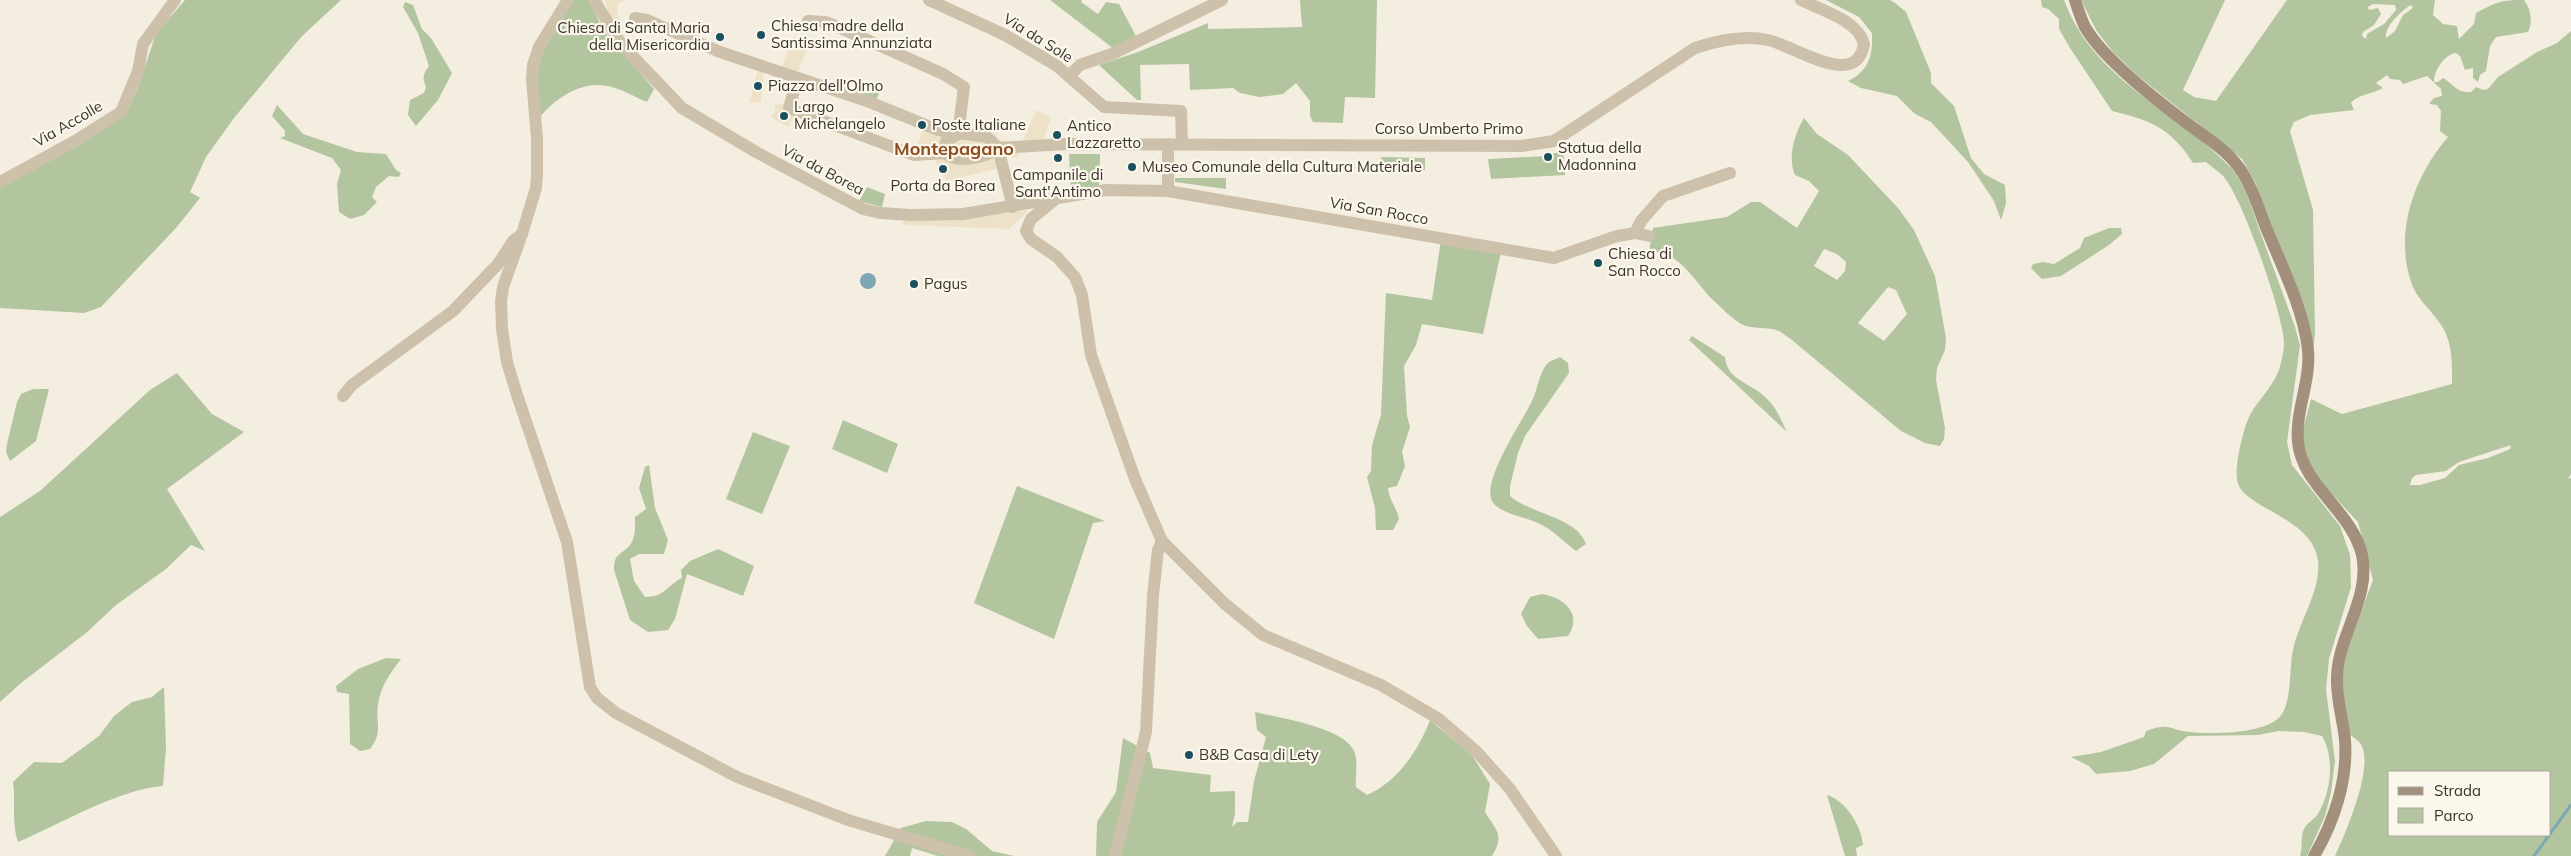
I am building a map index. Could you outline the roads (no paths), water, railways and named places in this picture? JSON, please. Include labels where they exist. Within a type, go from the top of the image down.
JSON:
[{"type":"main road","points":[[2075,0],[2085,27],[2112,60],[2186,122],[2220,147],[2237,164],[2250,185],[2292,288],[2308,349],[2307,384],[2299,420],[2298,442],[2304,467],[2352,529],[2362,554],[2364,579],[2342,646],[2336,677],[2345,740],[2344,780],[2324,839],[2314,856]]},
{"type":"street","name":"Via Accolle","points":[[0,182],[75,141],[121,112],[138,72],[143,44],[175,0]]},
{"type":"street","points":[[568,0],[539,47],[533,65],[532,79],[537,139],[536,188],[503,287],[501,301],[502,329],[507,362],[567,542],[590,687],[597,698],[616,713],[737,777],[848,820],[969,856]]},
{"type":"street","name":"Via da Borea","points":[[594,0],[621,44],[682,108],[756,152],[855,205],[880,213],[911,215],[963,214],[1055,200],[1100,190]]},
{"type":"street","name":"Via da Sole","points":[[929,0],[1005,35],[1057,66],[1104,107],[1181,111],[1182,144]]},
{"type":"street","points":[[1069,76],[1080,65],[1112,54],[1222,0]]},
{"type":"street","name":"Corso Umberto Primo","points":[[798,78],[789,108],[914,155],[945,153],[954,158],[965,158],[985,155],[998,148],[1064,144],[1522,146],[1554,141],[1696,48],[1715,42],[1751,38],[1770,40],[1837,65],[1849,65],[1859,59],[1864,44],[1859,32],[1847,23],[1801,0]]},
{"type":"street","points":[[635,18],[647,20],[720,52],[798,78],[938,130],[987,137],[998,148],[1013,207]]},
{"type":"street","points":[[808,21],[825,22],[935,70],[964,87],[959,132]]},
{"type":"street","points":[[945,153],[948,138],[959,132]]},
{"type":"street","points":[[1168,144],[1168,190]]},
{"type":"street","points":[[1635,233],[1641,221],[1663,196],[1730,173]]},
{"type":"street","name":"Via San Rocco","points":[[1100,190],[1168,190],[1554,258],[1594,243],[1635,233],[1650,236]]},
{"type":"street","points":[[1055,200],[1031,219],[1026,231],[1035,243],[1057,257],[1075,278],[1082,295],[1092,355],[1135,479],[1162,541],[1224,603],[1262,635],[1381,686],[1439,720],[1476,751],[1510,789],[1556,856]]},
{"type":"street","points":[[343,396],[353,384],[453,311],[498,264],[513,241],[522,234]]},
{"type":"street","points":[[1115,856],[1146,732],[1154,595],[1158,550],[1162,541]]},
{"type":"water","points":[[868,273],[874,275],[876,281],[874,287],[868,289],[862,287],[860,281],[862,275]]},
{"type":"waterway","points":[[2551,833],[2571,805]]},
{"type":"waterway","points":[[2534,856],[2549,836]]},
{"type":"place","name":"Chiesa madre della Santissima Annunziata","points":[[761,35]]},
{"type":"place","name":"Chiesa di Santa Maria della Misericordia","points":[[720,37]]},
{"type":"place","name":"Piazza dell'Olmo","points":[[758,86]]},
{"type":"place","name":"Largo Michelangelo","points":[[784,116]]},
{"type":"place","name":"Poste Italiane","points":[[922,125]]},
{"type":"place","name":"Antico Lazzaretto","points":[[1057,135]]},
{"type":"place","name":"Statua della Madonnina","points":[[1548,157]]},
{"type":"place","name":"Campanile di Sant'Antimo","points":[[1058,158]]},
{"type":"place","name":"Museo Comunale della Cultura Materiale","points":[[1132,167]]},
{"type":"place","name":"Porta da Borea","points":[[943,169]]},
{"type":"place","name":"Chiesa di San Rocco","points":[[1598,263]]},
{"type":"place","name":"Pagus","points":[[914,284]]},
{"type":"place","name":"B&B Casa di Lety","points":[[1189,755]]},
{"type":"district","name":"Montepagano","points":[[954,149]]}]
